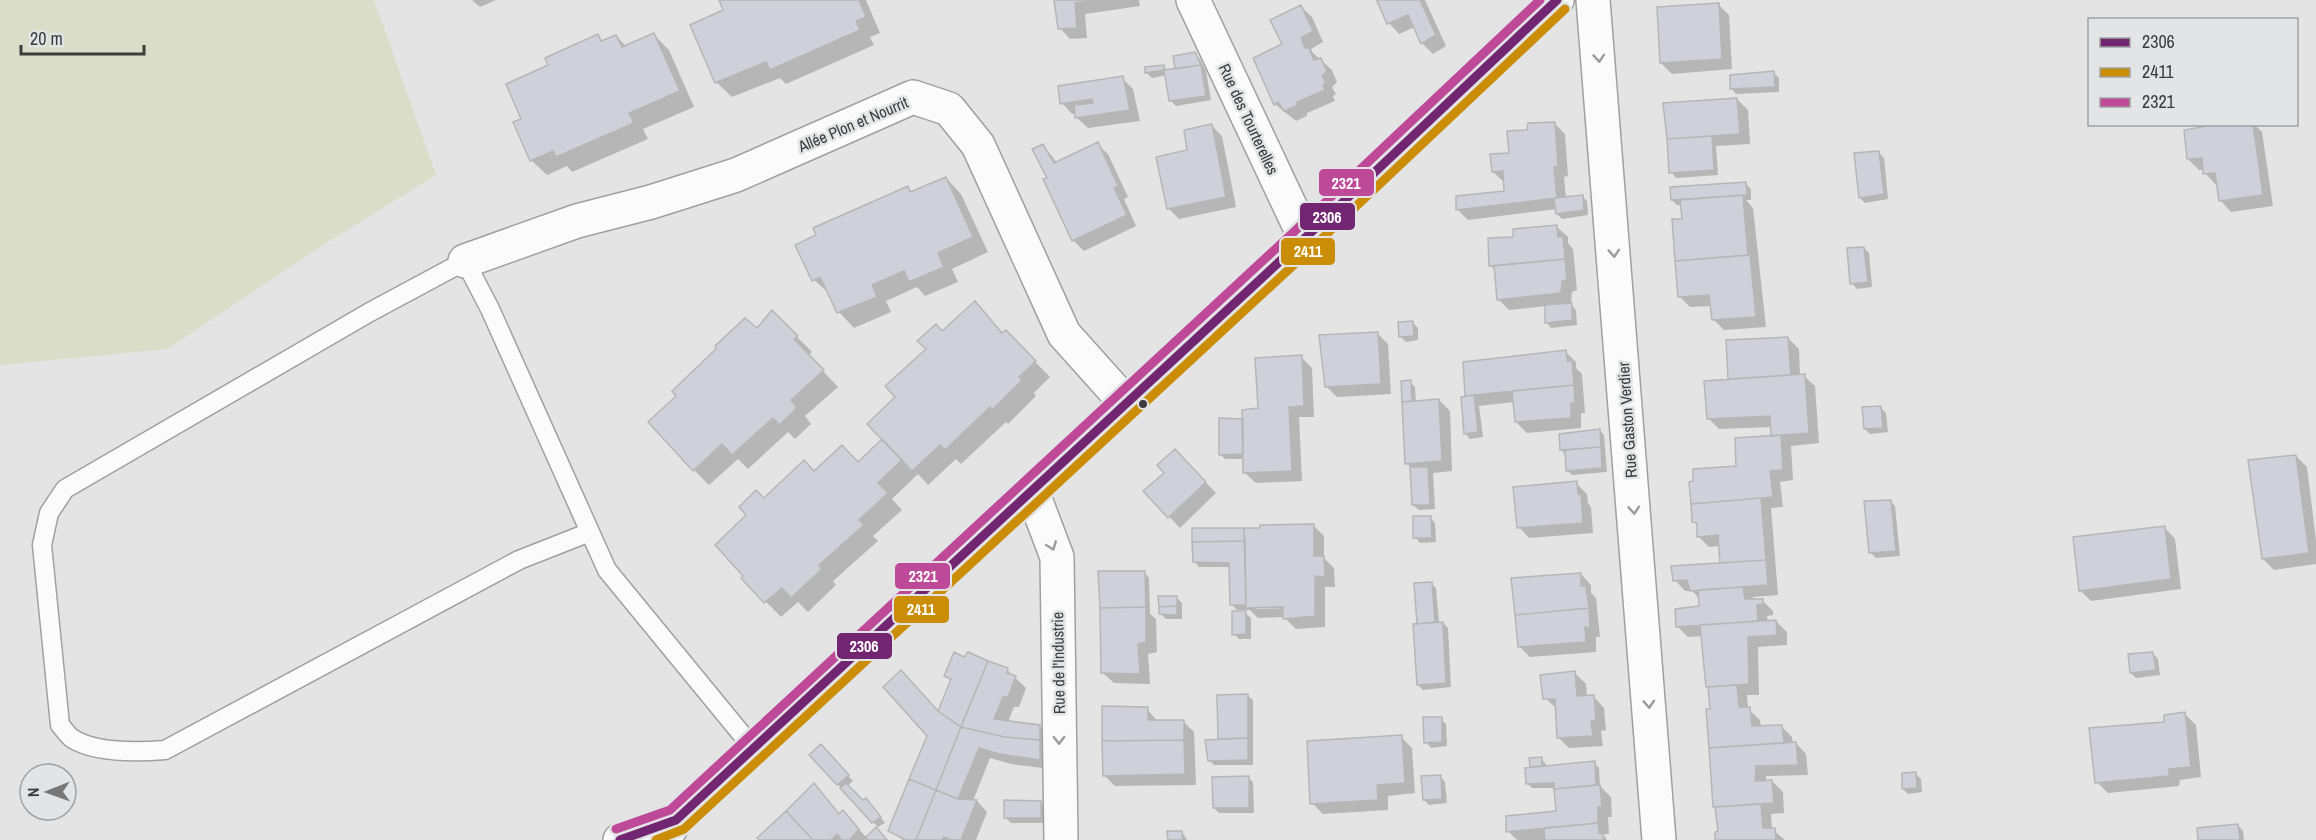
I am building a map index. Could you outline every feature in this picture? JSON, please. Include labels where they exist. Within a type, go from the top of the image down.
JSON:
[{"type":"street","name":"Rue des Tourterelles","points":[[1193,0],[1305,238]]},
{"type":"street","points":[[620,840],[669,830],[753,747],[1305,238],[1557,0]]},
{"type":"street","name":"Rue Gaston Verdier","points":[[1593,0],[1659,840]]},
{"type":"street","name":"Allée Plon et Nourrit","points":[[465,261],[578,221],[651,202],[736,175],[913,98],[950,109],[978,145],[1064,334],[1125,402]]},
{"type":"street","name":"Rue de l'Industrie","points":[[1032,491],[1057,557],[1061,840]]},
{"type":"lane","points":[[590,532],[519,560],[165,750],[135,753],[97,747],[72,739],[60,725],[42,545],[49,513],[65,489],[370,312],[465,261],[490,309],[590,532],[607,570],[753,747]]},
{"type":"green space","points":[[0,0],[374,0],[436,175],[312,252],[168,349],[0,365]]},
{"type":"building","points":[[719,0],[859,0],[866,17],[856,21],[860,30],[770,70],[766,62],[715,83],[690,25],[723,10]]},
{"type":"building","points":[[1054,0],[1100,0],[1075,3],[1077,28],[1058,29]]},
{"type":"building","points":[[1420,0],[1436,35],[1421,44],[1408,15],[1387,24],[1377,1]]},
{"type":"building","points":[[1719,3],[1722,59],[1660,63],[1657,7]]},
{"type":"building","points":[[1301,5],[1313,31],[1301,38],[1305,48],[1309,48],[1314,60],[1321,58],[1327,71],[1322,76],[1326,82],[1323,85],[1325,90],[1297,102],[1298,105],[1284,111],[1278,102],[1274,105],[1253,58],[1282,44],[1270,20]]},
{"type":"building","points":[[654,33],[680,91],[629,113],[634,123],[556,157],[553,151],[530,161],[513,122],[521,119],[506,84],[548,65],[545,58],[598,34],[601,41],[616,35],[622,47]]},
{"type":"building","points":[[1195,52],[1201,65],[1175,69],[1173,56]]},
{"type":"building","points":[[1164,65],[1164,70],[1145,73],[1145,67]]},
{"type":"building","points":[[1201,65],[1206,96],[1169,101],[1164,70]]},
{"type":"building","points":[[1774,71],[1775,87],[1730,89],[1730,75]]},
{"type":"building","points":[[1123,76],[1130,110],[1075,118],[1074,105],[1093,103],[1092,99],[1060,104],[1058,86]]},
{"type":"building","points":[[1737,98],[1740,134],[1667,139],[1663,103]]},
{"type":"building","points":[[1555,122],[1558,166],[1554,167],[1557,198],[1456,210],[1456,196],[1504,191],[1503,171],[1492,172],[1490,154],[1509,153],[1507,131],[1527,130],[1528,123]]},
{"type":"building","points":[[1212,124],[1226,197],[1167,209],[1156,157],[1187,150],[1184,130]]},
{"type":"building","points":[[2207,126],[2253,126],[2263,195],[2219,201],[2215,173],[2203,174],[2202,158],[2187,159],[2184,130]]},
{"type":"building","points":[[1712,136],[1714,170],[1669,173],[1667,139]]},
{"type":"building","points":[[1098,142],[1118,186],[1114,188],[1127,215],[1072,241],[1043,179],[1047,178],[1032,149],[1043,144],[1054,163]]},
{"type":"building","points":[[1879,151],[1884,194],[1859,198],[1854,153]]},
{"type":"building","points":[[946,177],[973,237],[938,253],[944,267],[909,282],[904,271],[872,285],[877,297],[837,313],[820,277],[812,281],[795,245],[816,235],[813,228],[908,186],[910,192]]},
{"type":"building","points":[[1746,182],[1747,195],[1671,200],[1670,187]]},
{"type":"building","points":[[1583,195],[1584,210],[1556,214],[1554,198]]},
{"type":"building","points":[[1743,195],[1748,255],[1675,261],[1672,219],[1682,219],[1680,200]]},
{"type":"building","points":[[1557,225],[1558,237],[1563,236],[1565,259],[1489,266],[1488,238],[1513,237],[1513,229]]},
{"type":"building","points":[[1864,247],[1868,282],[1850,284],[1847,248]]},
{"type":"building","points":[[1750,255],[1756,317],[1712,320],[1709,295],[1678,297],[1675,261]]},
{"type":"building","points":[[1565,259],[1567,280],[1562,281],[1561,293],[1497,300],[1494,266]]},
{"type":"building","points":[[975,301],[1002,333],[1006,330],[1036,361],[1019,377],[1022,380],[992,410],[990,407],[945,450],[940,445],[912,471],[867,424],[895,397],[885,386],[926,349],[917,341],[936,324],[942,331]]},
{"type":"building","points":[[1572,303],[1572,320],[1545,323],[1545,305]]},
{"type":"building","points":[[772,310],[798,336],[794,339],[824,370],[791,400],[797,408],[779,425],[773,418],[732,455],[722,444],[693,471],[648,422],[676,396],[672,391],[745,318],[757,328]]},
{"type":"building","points":[[1413,321],[1414,336],[1399,337],[1398,322]]},
{"type":"building","points":[[1378,332],[1381,384],[1325,387],[1319,335]]},
{"type":"building","points":[[1788,337],[1791,375],[1728,379],[1726,340]]},
{"type":"building","points":[[1566,350],[1567,361],[1572,361],[1574,385],[1465,396],[1463,362]]},
{"type":"building","points":[[1302,355],[1304,406],[1289,407],[1292,471],[1243,473],[1242,410],[1258,408],[1255,358]]},
{"type":"building","points":[[1805,374],[1809,433],[1771,436],[1770,416],[1707,419],[1704,381]]},
{"type":"building","points":[[1411,380],[1412,401],[1402,402],[1401,381]]},
{"type":"building","points":[[1574,385],[1575,403],[1571,403],[1571,418],[1515,422],[1512,391]]},
{"type":"building","points":[[1474,395],[1478,432],[1464,434],[1461,397]]},
{"type":"building","points":[[1439,399],[1442,461],[1405,464],[1402,402]]},
{"type":"building","points":[[1881,406],[1883,428],[1864,429],[1862,407]]},
{"type":"building","points":[[1219,418],[1243,419],[1243,454],[1219,455]]},
{"type":"building","points":[[1600,429],[1601,447],[1560,450],[1559,434]]},
{"type":"building","points":[[1781,435],[1783,470],[1770,471],[1773,497],[1691,504],[1689,482],[1693,481],[1693,469],[1736,466],[1735,438]]},
{"type":"building","points":[[882,439],[902,460],[878,483],[888,493],[859,520],[864,525],[819,565],[822,569],[791,598],[782,588],[764,603],[715,545],[746,515],[739,507],[756,490],[764,498],[804,460],[814,471],[842,445],[858,462]]},
{"type":"building","points":[[1601,447],[1602,468],[1566,471],[1565,450]]},
{"type":"building","points":[[1175,449],[1206,482],[1168,518],[1143,491],[1164,473],[1157,465]]},
{"type":"building","points":[[2296,455],[2309,553],[2262,559],[2248,460]]},
{"type":"building","points":[[1410,467],[1428,467],[1430,505],[1412,505]]},
{"type":"building","points":[[1577,481],[1578,494],[1581,495],[1583,523],[1517,528],[1513,487]]},
{"type":"building","points":[[1761,498],[1766,560],[1720,563],[1718,535],[1697,537],[1697,523],[1692,522],[1691,504]]},
{"type":"building","points":[[1891,500],[1896,551],[1869,553],[1864,501]]},
{"type":"building","points":[[1413,516],[1431,516],[1432,538],[1413,538]]},
{"type":"building","points":[[1314,524],[1314,556],[1324,556],[1325,577],[1315,576],[1315,616],[1283,619],[1283,607],[1246,608],[1244,528],[1260,528],[1260,525]]},
{"type":"building","points":[[2165,526],[2171,579],[2079,591],[2073,537]]},
{"type":"building","points":[[1192,528],[1244,528],[1245,541],[1192,542]]},
{"type":"building","points":[[1245,541],[1246,605],[1230,605],[1229,563],[1193,562],[1192,542]]},
{"type":"building","points":[[1766,560],[1768,585],[1690,591],[1687,580],[1673,581],[1671,566]]},
{"type":"building","points":[[1098,571],[1145,571],[1146,607],[1100,608]]},
{"type":"building","points":[[1581,573],[1581,586],[1586,586],[1589,608],[1515,615],[1511,578]]},
{"type":"building","points":[[1432,582],[1435,622],[1417,624],[1414,583]]},
{"type":"building","points":[[1743,587],[1745,599],[1763,599],[1763,604],[1757,605],[1758,621],[1676,627],[1675,609],[1699,606],[1698,590]]},
{"type":"building","points":[[1158,596],[1177,596],[1177,606],[1159,607]]},
{"type":"building","points":[[1177,606],[1177,615],[1159,614],[1159,607]]},
{"type":"building","points":[[1146,607],[1146,642],[1138,644],[1140,674],[1101,673],[1100,608]]},
{"type":"building","points":[[1589,608],[1590,628],[1585,627],[1586,642],[1518,647],[1515,615]]},
{"type":"building","points":[[1232,611],[1246,611],[1246,634],[1232,635]]},
{"type":"building","points":[[1776,620],[1777,635],[1748,637],[1749,684],[1706,687],[1700,625]]},
{"type":"building","points":[[1443,622],[1446,683],[1417,685],[1413,624]]},
{"type":"building","points":[[954,652],[964,657],[968,652],[988,661],[961,727],[938,711],[951,679],[944,676]]},
{"type":"building","points":[[2153,652],[2156,670],[2130,673],[2128,654]]},
{"type":"building","points":[[988,661],[1008,668],[1007,673],[1016,676],[1008,697],[1003,697],[994,719],[1040,725],[1040,740],[1005,737],[961,727]]},
{"type":"building","points":[[901,670],[938,711],[961,727],[936,790],[909,779],[927,736],[883,687]]},
{"type":"building","points":[[1575,671],[1577,696],[1594,695],[1596,720],[1591,721],[1593,736],[1557,738],[1555,699],[1543,699],[1540,675]]},
{"type":"building","points":[[1737,685],[1739,707],[1750,707],[1752,726],[1782,725],[1784,743],[1709,748],[1706,709],[1710,709],[1708,687]]},
{"type":"building","points":[[1248,694],[1248,738],[1218,739],[1217,695]]},
{"type":"building","points":[[1102,706],[1148,707],[1148,720],[1184,720],[1184,740],[1102,741]]},
{"type":"building","points":[[2185,712],[2191,767],[2169,769],[2169,776],[2095,783],[2089,728],[2164,722],[2164,715]]},
{"type":"building","points":[[1423,717],[1442,717],[1442,742],[1424,743]]},
{"type":"building","points":[[961,727],[1005,737],[1040,740],[1040,760],[999,754],[979,748],[958,799],[936,790]]},
{"type":"building","points":[[1402,735],[1405,783],[1377,785],[1378,800],[1310,804],[1307,741]]},
{"type":"building","points":[[1248,738],[1248,760],[1208,761],[1205,740]]},
{"type":"building","points":[[1184,740],[1185,774],[1103,776],[1102,741]]},
{"type":"building","points":[[1796,742],[1798,765],[1756,766],[1755,781],[1772,780],[1774,803],[1713,807],[1709,748]]},
{"type":"building","points":[[821,744],[849,775],[837,785],[809,755]]},
{"type":"building","points":[[1542,757],[1542,766],[1530,767],[1529,758]]},
{"type":"building","points":[[1595,761],[1596,785],[1554,789],[1554,783],[1526,784],[1525,768]]},
{"type":"building","points":[[1916,772],[1917,788],[1902,789],[1902,773]]},
{"type":"building","points":[[1441,775],[1442,799],[1423,800],[1421,776]]},
{"type":"building","points":[[1249,776],[1249,808],[1213,808],[1212,777]]},
{"type":"building","points":[[909,779],[936,790],[916,840],[906,840],[888,831]]},
{"type":"building","points":[[814,783],[839,814],[843,810],[859,829],[850,840],[842,840],[837,834],[831,840],[813,840],[786,811]]},
{"type":"building","points":[[846,783],[863,800],[866,798],[881,817],[872,823],[840,788]]},
{"type":"building","points":[[1600,785],[1602,807],[1598,807],[1598,823],[1506,832],[1506,816],[1556,811],[1554,789]]},
{"type":"building","points":[[936,790],[958,799],[977,800],[961,840],[944,837],[942,840],[916,840]]},
{"type":"building","points":[[1004,800],[1041,801],[1041,818],[1004,818]]},
{"type":"building","points":[[1761,804],[1763,828],[1775,828],[1776,840],[1715,840],[1715,832],[1718,831],[1715,807]]},
{"type":"building","points":[[786,811],[813,840],[759,840],[757,838]]},
{"type":"building","points":[[1598,823],[1599,833],[1603,834],[1604,840],[1545,840],[1544,828]]},
{"type":"building","points":[[2238,824],[2240,840],[2198,840],[2197,828]]},
{"type":"building","points":[[876,827],[887,840],[868,840],[866,837]]},
{"type":"building","points":[[1167,831],[1182,831],[1183,840],[1168,840]]},
{"type":"transit line","name":"2321","points":[[616,829],[670,810],[1297,229],[1540,0]]},
{"type":"transit line","name":"2306","points":[[620,840],[676,820],[1305,238],[1557,0]]},
{"type":"transit line","name":"2411","points":[[656,840],[684,829],[1313,247],[1565,9]]}]
